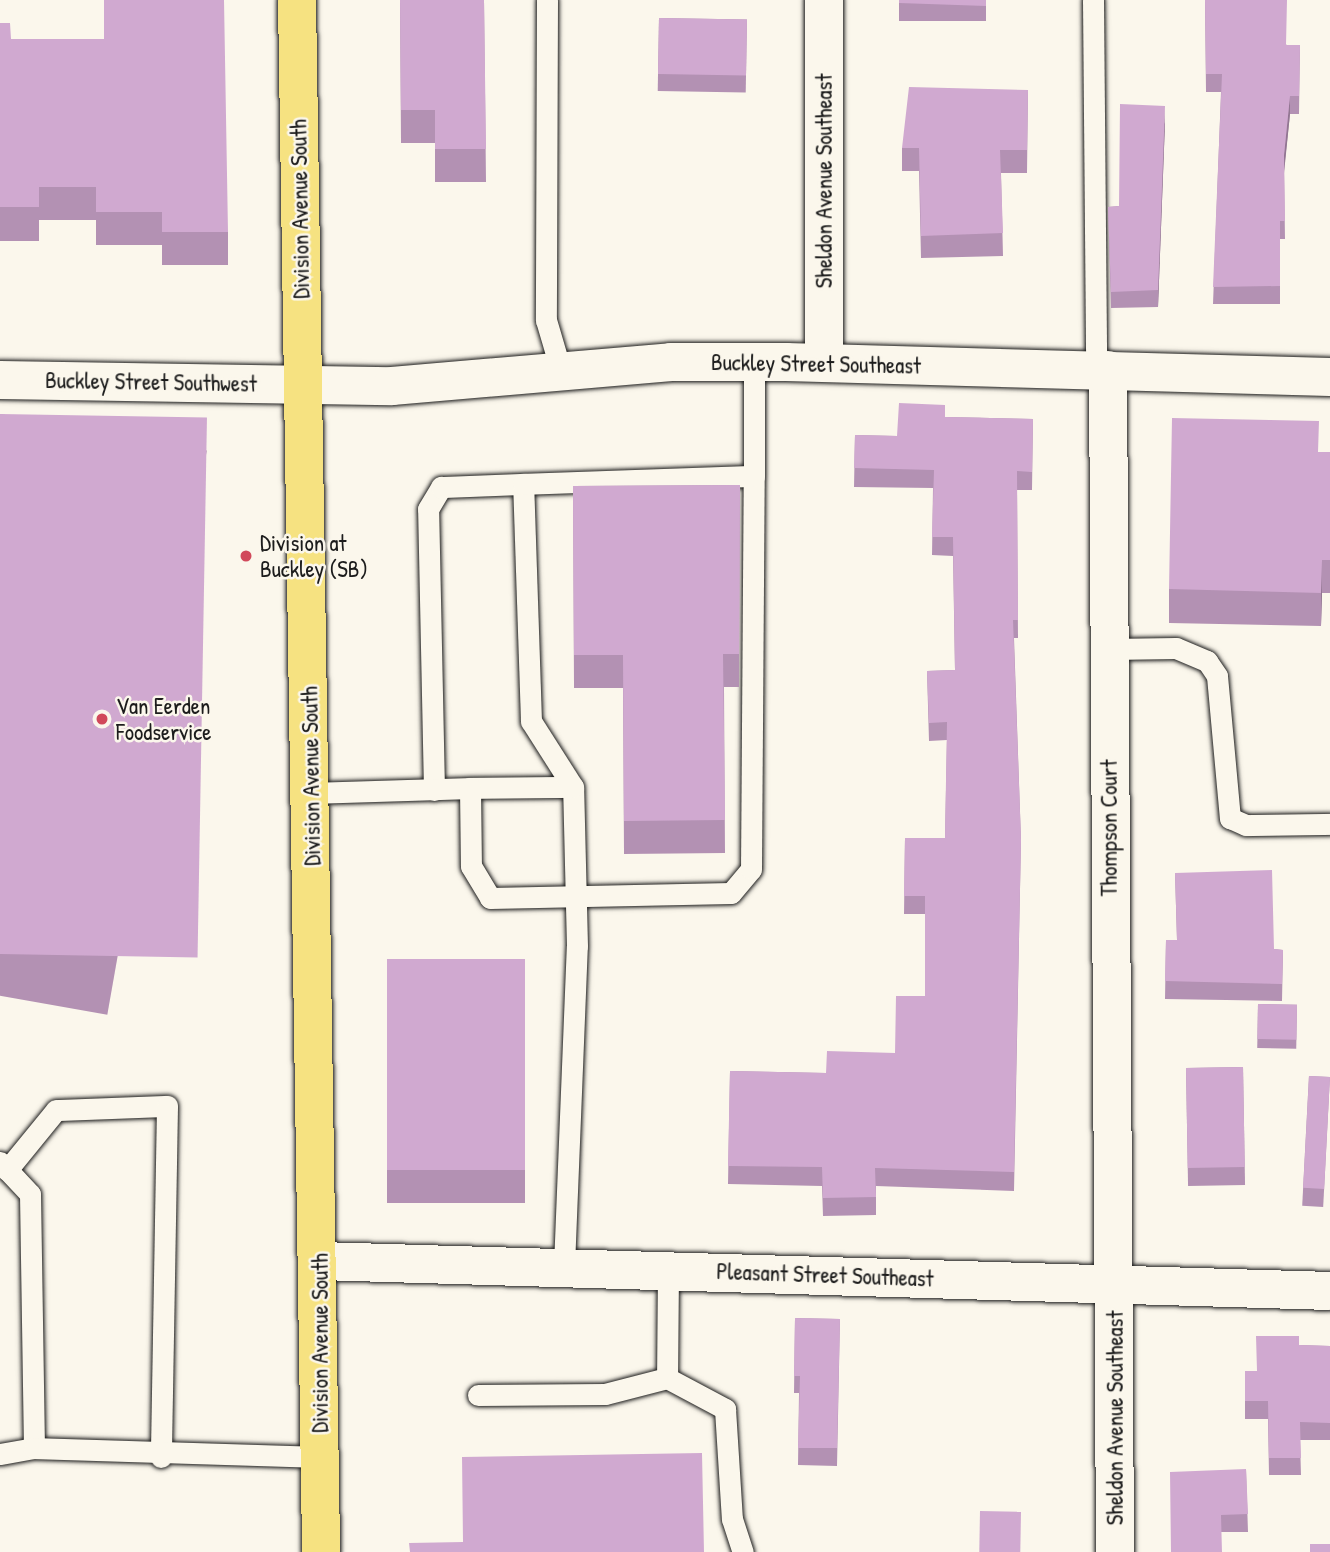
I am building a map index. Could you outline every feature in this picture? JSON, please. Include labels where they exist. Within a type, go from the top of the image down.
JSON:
[{"type":"main road","name":"Division Avenue South","points":[[297,0],[320,1261],[321,1552]]},
{"type":"street","name":"Sheldon Avenue Southeast","points":[[824,0],[824,362]]},
{"type":"street","name":"Buckley Street Southeast","points":[[302,383],[392,386],[561,371],[754,362],[1330,377]]},
{"type":"street","name":"Thompson Court","points":[[1102,370],[1109,649],[1114,1285]]},
{"type":"street","name":"Buckley Street Southwest","points":[[0,380],[302,383]]},
{"type":"street","name":"Pleasant Street Southeast","points":[[320,1261],[564,1266],[1330,1292]]},
{"type":"street","name":"Sheldon Avenue Southeast","points":[[1114,1285],[1115,1552]]},
{"type":"lane","points":[[547,0],[546,320],[561,371]]},
{"type":"lane","points":[[1093,0],[1102,370]]},
{"type":"lane","points":[[470,788],[471,866],[490,898],[576,899],[731,893],[751,869],[754,362]]},
{"type":"lane","points":[[434,790],[428,509],[441,487],[754,476]]},
{"type":"lane","points":[[523,484],[531,721],[573,787],[576,899],[564,1266]]},
{"type":"lane","points":[[1109,649],[1175,648],[1208,660],[1217,676],[1230,818],[1246,825],[1330,824]]},
{"type":"lane","points":[[312,793],[573,787]]},
{"type":"lane","points":[[34,1448],[30,1194],[4,1166],[55,1110],[167,1106],[161,1457]]},
{"type":"lane","points":[[667,1378],[668,1270]]},
{"type":"lane","points":[[478,1395],[604,1394],[667,1378],[726,1409],[732,1519],[743,1552]]},
{"type":"lane","points":[[0,1454],[34,1448],[161,1457],[319,1458]]},
{"type":"building","points":[[104,0],[224,0],[228,232],[162,232],[162,212],[96,212],[96,187],[39,187],[39,207],[0,207],[0,23],[10,23],[11,39],[104,39]]},
{"type":"building","points":[[400,0],[484,0],[486,149],[435,149],[435,110],[401,110]]},
{"type":"building","points":[[899,0],[986,0],[986,6],[899,3]]},
{"type":"building","points":[[1205,0],[1287,0],[1286,45],[1300,45],[1299,96],[1290,96],[1284,155],[1285,221],[1280,221],[1280,286],[1213,287],[1222,74],[1206,74]]},
{"type":"building","points":[[659,18],[747,20],[746,76],[658,74]]},
{"type":"building","points":[[909,87],[1028,90],[1027,150],[1000,150],[1003,233],[921,236],[919,148],[902,148]]},
{"type":"building","points":[[1120,104],[1165,106],[1158,290],[1111,292],[1108,207],[1119,206]]},
{"type":"building","points":[[899,403],[945,405],[945,417],[1033,419],[1032,472],[1017,471],[1018,620],[1013,620],[1021,840],[1014,1172],[875,1168],[876,1197],[823,1198],[822,1167],[728,1166],[730,1071],[826,1073],[827,1051],[895,1053],[896,996],[925,996],[925,896],[904,896],[905,838],[945,838],[947,722],[929,723],[927,671],[955,670],[953,537],[932,537],[934,470],[854,468],[855,435],[897,436]]},
{"type":"building","name":"Van Eerden Foodservice","points":[[0,414],[207,418],[198,958],[0,954]]},
{"type":"building","points":[[1172,418],[1319,421],[1318,452],[1330,452],[1330,560],[1322,560],[1321,593],[1169,589]]},
{"type":"building","points":[[740,485],[739,654],[723,654],[725,820],[624,821],[623,655],[574,655],[573,486]]},
{"type":"building","points":[[1272,870],[1274,949],[1283,950],[1282,984],[1165,981],[1166,940],[1177,940],[1175,873]]},
{"type":"building","points":[[387,959],[525,959],[525,1170],[387,1170]]},
{"type":"building","points":[[1258,1004],[1297,1005],[1296,1040],[1257,1039]]},
{"type":"building","points":[[1243,1067],[1245,1167],[1188,1168],[1186,1068]]},
{"type":"building","points":[[1309,1076],[1330,1077],[1324,1189],[1303,1188]]},
{"type":"building","points":[[795,1318],[840,1319],[837,1448],[798,1448],[800,1376],[794,1376]]},
{"type":"building","points":[[1256,1336],[1299,1336],[1299,1345],[1330,1346],[1330,1423],[1300,1422],[1301,1458],[1269,1458],[1268,1401],[1245,1401],[1245,1371],[1257,1371]]},
{"type":"building","points":[[702,1453],[704,1552],[410,1552],[409,1543],[463,1542],[462,1457]]},
{"type":"building","points":[[1246,1469],[1248,1514],[1221,1515],[1222,1552],[1171,1552],[1170,1472]]},
{"type":"building","points":[[980,1511],[1021,1512],[1020,1552],[979,1552]]},
{"type":"building","points":[[1310,1544],[1330,1544],[1330,1552],[1310,1552]]},
{"type":"place","name":"Division at Buckley (SB)","points":[[246,556]]},
{"type":"place","name":"Van Eerden Foodservice","points":[[102,719]]}]
